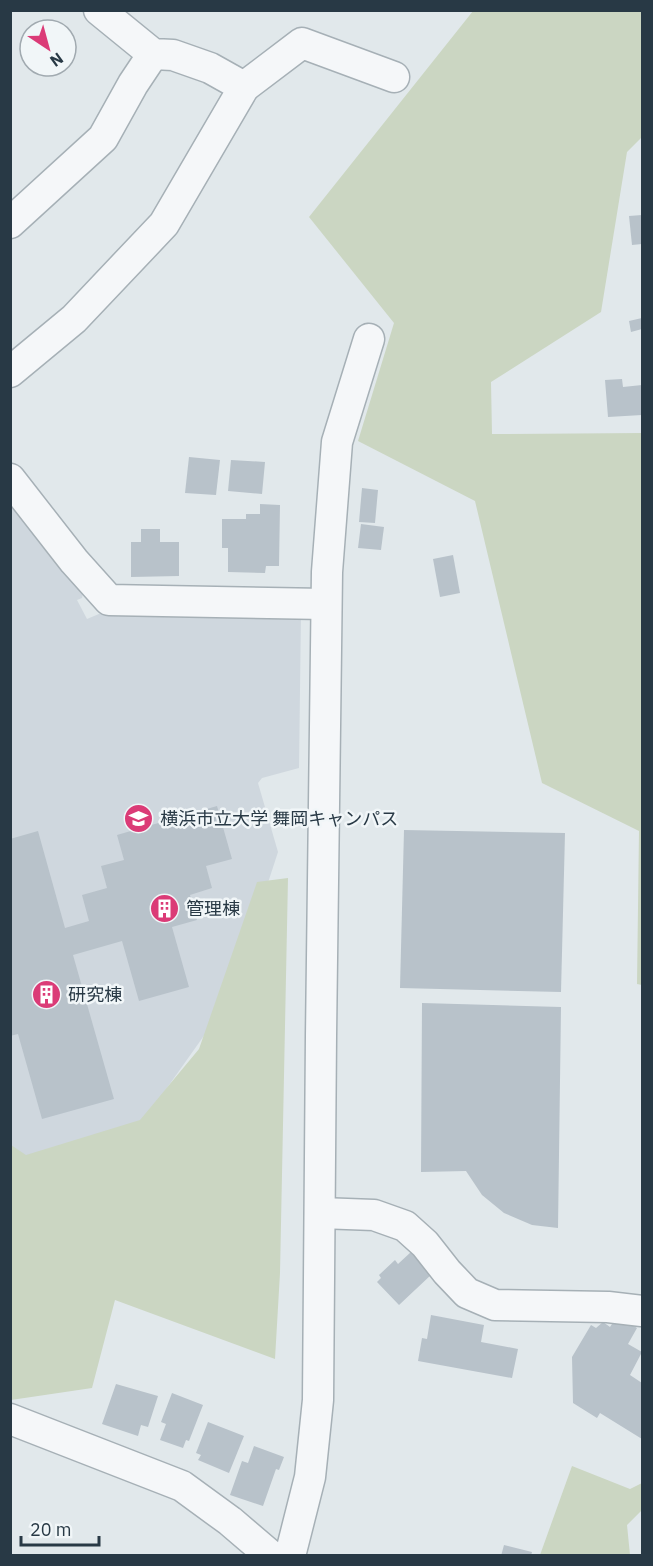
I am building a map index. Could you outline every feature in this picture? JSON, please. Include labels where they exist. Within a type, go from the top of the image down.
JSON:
[{"type":"street","points":[[99,10],[153,54],[172,55],[210,68],[244,87]]},
{"type":"street","points":[[10,372],[74,319],[164,224],[244,87],[302,43],[394,77]]},
{"type":"street","points":[[10,223],[103,138],[133,84],[153,54]]},
{"type":"street","points":[[290,1556],[310,1478],[318,1400],[325,604],[337,442],[369,339]]},
{"type":"street","points":[[10,479],[74,561],[108,600],[325,604]]},
{"type":"street","points":[[320,1213],[374,1215],[405,1226],[425,1244],[467,1293],[495,1305],[608,1307],[642,1311]]},
{"type":"street","points":[[10,1419],[182,1486],[230,1521],[271,1556]]},
{"type":"shaded area","name":"横浜市立大学 舞岡キャンパス","points":[[10,493],[85,584],[82,598],[77,600],[87,619],[106,611],[301,612],[299,768],[262,778],[258,783],[278,852],[230,999],[135,1133],[30,1162],[10,1153]]},
{"type":"green space","points":[[473,11],[642,11],[642,137],[627,152],[601,312],[491,382],[492,434],[642,433],[642,985],[637,984],[639,831],[542,783],[475,501],[358,441],[394,323],[309,217]]},
{"type":"green space","points":[[288,878],[280,1273],[275,1359],[115,1300],[92,1388],[11,1400],[11,1145],[26,1155],[140,1120],[199,1049],[257,882]]},
{"type":"green space","points":[[572,1466],[630,1489],[642,1483],[642,1510],[627,1525],[630,1555],[540,1555]]},
{"type":"building","points":[[642,215],[642,244],[632,245],[629,216]]},
{"type":"building","points":[[642,318],[642,329],[631,332],[629,321]]},
{"type":"building","points":[[622,379],[623,387],[642,385],[642,415],[608,417],[605,380]]},
{"type":"building","points":[[189,457],[220,460],[216,495],[185,493]]},
{"type":"building","points":[[231,460],[265,462],[262,494],[228,491]]},
{"type":"building","points":[[362,488],[378,490],[375,523],[359,522]]},
{"type":"building","points":[[260,504],[280,505],[279,566],[266,566],[265,573],[228,572],[228,548],[222,548],[222,519],[246,519],[246,514],[260,514]]},
{"type":"building","points":[[361,524],[384,527],[381,550],[358,548]]},
{"type":"building","points":[[141,529],[160,529],[160,542],[179,542],[179,576],[131,577],[131,542],[141,542]]},
{"type":"building","points":[[453,555],[460,593],[440,597],[433,559]]},
{"type":"building","points":[[217,806],[232,859],[206,866],[212,888],[190,895],[197,920],[172,927],[189,987],[139,1001],[122,941],[73,955],[114,1099],[42,1119],[18,1034],[10,1036],[10,839],[38,831],[65,928],[89,921],[82,895],[107,888],[101,866],[124,860],[117,835]]},
{"type":"building","points":[[404,830],[565,833],[561,992],[400,988]]},
{"type":"building","points":[[422,1003],[561,1007],[558,1228],[532,1225],[504,1213],[482,1195],[466,1171],[421,1172]]},
{"type":"building","points":[[411,1252],[432,1274],[399,1305],[377,1282],[381,1278],[379,1275],[395,1260],[398,1264]]},
{"type":"building","points":[[431,1315],[484,1325],[481,1342],[518,1349],[512,1378],[418,1361],[422,1338],[427,1339]]},
{"type":"building","points":[[624,1320],[637,1328],[628,1344],[642,1352],[630,1375],[642,1383],[642,1439],[600,1413],[597,1418],[573,1403],[572,1357],[591,1325],[596,1328],[603,1322],[610,1327],[614,1321],[621,1325]]},
{"type":"building","points":[[116,1384],[158,1396],[148,1427],[141,1425],[138,1436],[102,1424]]},
{"type":"building","points":[[172,1393],[203,1405],[189,1441],[186,1440],[183,1448],[160,1440],[166,1424],[161,1422]]},
{"type":"building","points":[[208,1422],[244,1436],[229,1473],[198,1460],[201,1455],[196,1453]]},
{"type":"building","points":[[254,1446],[284,1457],[279,1470],[276,1469],[263,1506],[230,1495],[242,1461],[248,1463]]},
{"type":"building","points":[[504,1545],[532,1552],[531,1556],[501,1556]]},
{"type":"place","name":"横浜市立大学 舞岡キャンパス","points":[[139,818]]},
{"type":"place","name":"管理棟","points":[[165,908]]},
{"type":"place","name":"研究棟","points":[[47,994]]}]
